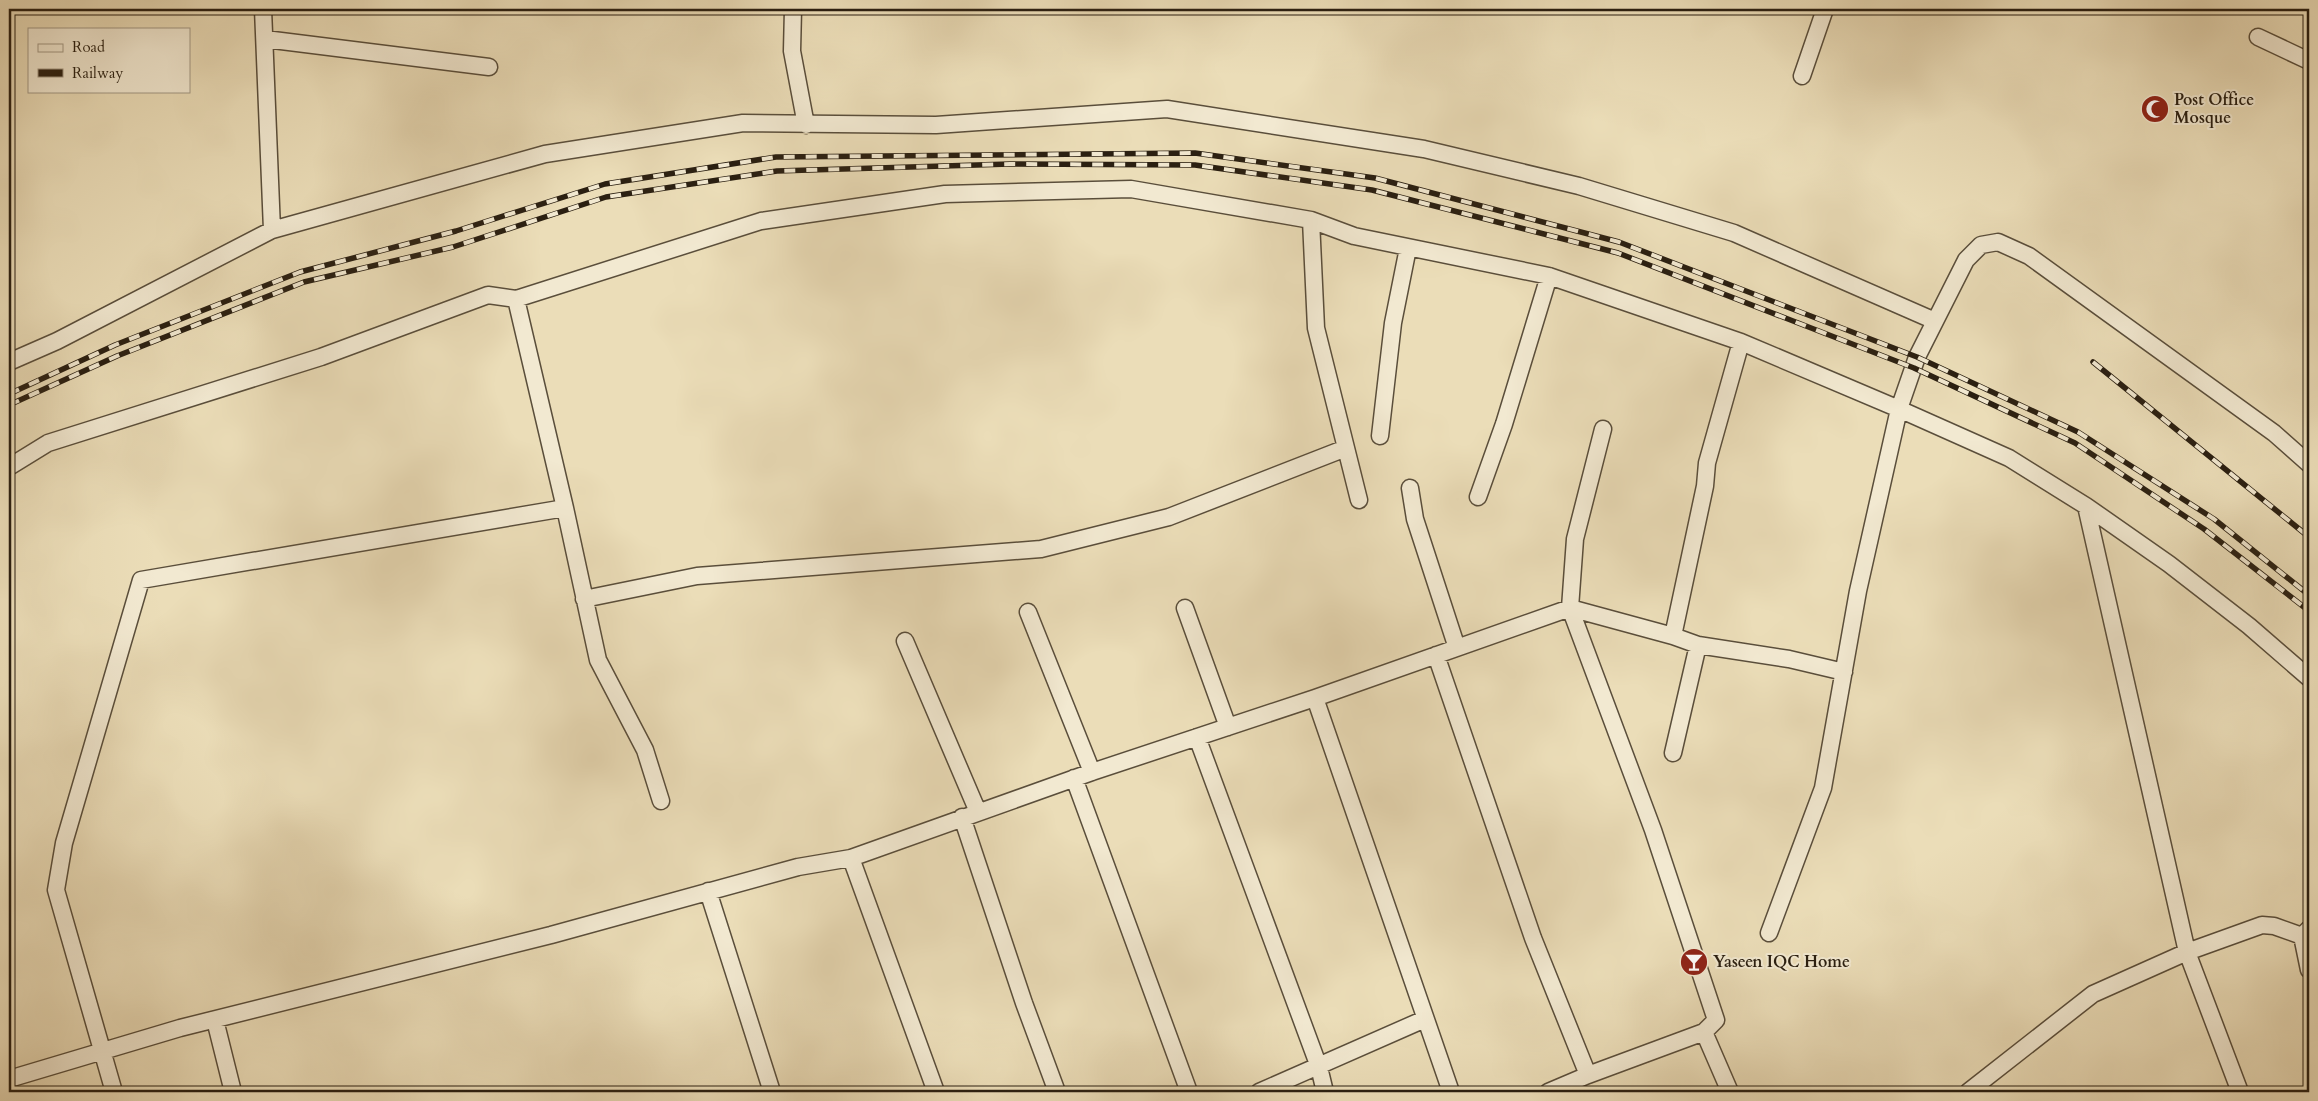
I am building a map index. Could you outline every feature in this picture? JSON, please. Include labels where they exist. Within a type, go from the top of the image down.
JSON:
[{"type":"street","points":[[263,9],[272,230]]},
{"type":"street","points":[[793,9],[792,51],[806,125]]},
{"type":"street","points":[[1802,76],[1825,9]]},
{"type":"street","points":[[2258,37],[2309,61]]},
{"type":"street","points":[[265,39],[488,67]]},
{"type":"street","points":[[9,362],[57,341],[272,230],[546,154],[743,123],[806,125],[936,124],[1167,109],[1424,149],[1579,186],[1734,234],[1935,321]]},
{"type":"street","points":[[9,467],[48,443],[321,357],[488,296],[516,298],[761,221],[945,194],[1131,189],[1311,220],[1354,236],[1550,276],[1741,342],[2009,458],[2086,506],[2169,564],[2249,626],[2309,678]]},
{"type":"street","points":[[1311,220],[1316,328],[1359,500]]},
{"type":"street","points":[[1769,933],[1823,788],[1858,591],[1899,409],[1918,357],[1935,321],[1966,260],[1981,245],[1998,242],[2029,256],[2274,433],[2309,464]]},
{"type":"street","points":[[1380,436],[1393,323],[1408,248]]},
{"type":"street","points":[[1478,497],[1504,424],[1550,276]]},
{"type":"street","points":[[516,298],[598,660],[645,750],[661,801]]},
{"type":"street","points":[[1673,636],[1705,486],[1707,463],[1741,342]]},
{"type":"street","points":[[1548,1092],[1588,1075],[1704,1032],[1716,1020],[1653,830],[1570,608],[1575,539],[1603,429]]},
{"type":"street","points":[[584,599],[697,576],[1041,549],[1169,517],[1346,448]]},
{"type":"street","points":[[1410,488],[1415,519],[1457,648]]},
{"type":"street","points":[[2086,506],[2187,952],[2240,1092]]},
{"type":"street","points":[[114,1092],[56,890],[64,843],[141,580],[565,508]]},
{"type":"street","points":[[1185,608],[1228,727]]},
{"type":"street","points":[[9,1079],[215,1020],[551,935],[798,867],[852,858],[1074,778],[1314,698],[1570,608],[1673,636],[1698,645],[1789,659],[1844,672]]},
{"type":"street","points":[[1028,612],[1092,772]]},
{"type":"street","points":[[905,641],[978,812]]},
{"type":"street","points":[[1673,753],[1698,645]]},
{"type":"street","points":[[1436,656],[1533,938],[1588,1075]]},
{"type":"street","points":[[1314,698],[1451,1092]]},
{"type":"street","points":[[1197,737],[1318,1067],[1325,1092]]},
{"type":"street","points":[[1074,778],[1188,1092]]},
{"type":"street","points":[[962,818],[1024,1003],[1057,1092]]},
{"type":"street","points":[[852,858],[936,1092]]},
{"type":"street","points":[[708,891],[772,1092]]},
{"type":"street","points":[[1968,1092],[2093,994],[2187,952],[2262,925],[2306,933],[2309,970]]},
{"type":"street","points":[[1259,1092],[1426,1019]]},
{"type":"street","points":[[215,1020],[233,1092]]},
{"type":"street","points":[[1704,1032],[1730,1092]]},
{"type":"railway","points":[[9,394],[115,345],[300,272],[456,231],[605,184],[776,157],[1195,153],[1375,178],[1619,242],[1917,357],[2078,432],[2214,519],[2309,595]]},
{"type":"railway","points":[[9,405],[117,356],[304,282],[453,247],[606,197],[777,171],[1010,164],[1195,165],[1372,190],[1618,253],[1914,368],[2075,443],[2204,529],[2309,611]]},
{"type":"railway","points":[[2093,362],[2309,537]]},
{"type":"place","name":"Post Office Mosque","points":[[2155,109]]},
{"type":"place","name":"Yaseen IQC Home","points":[[1694,962]]}]
